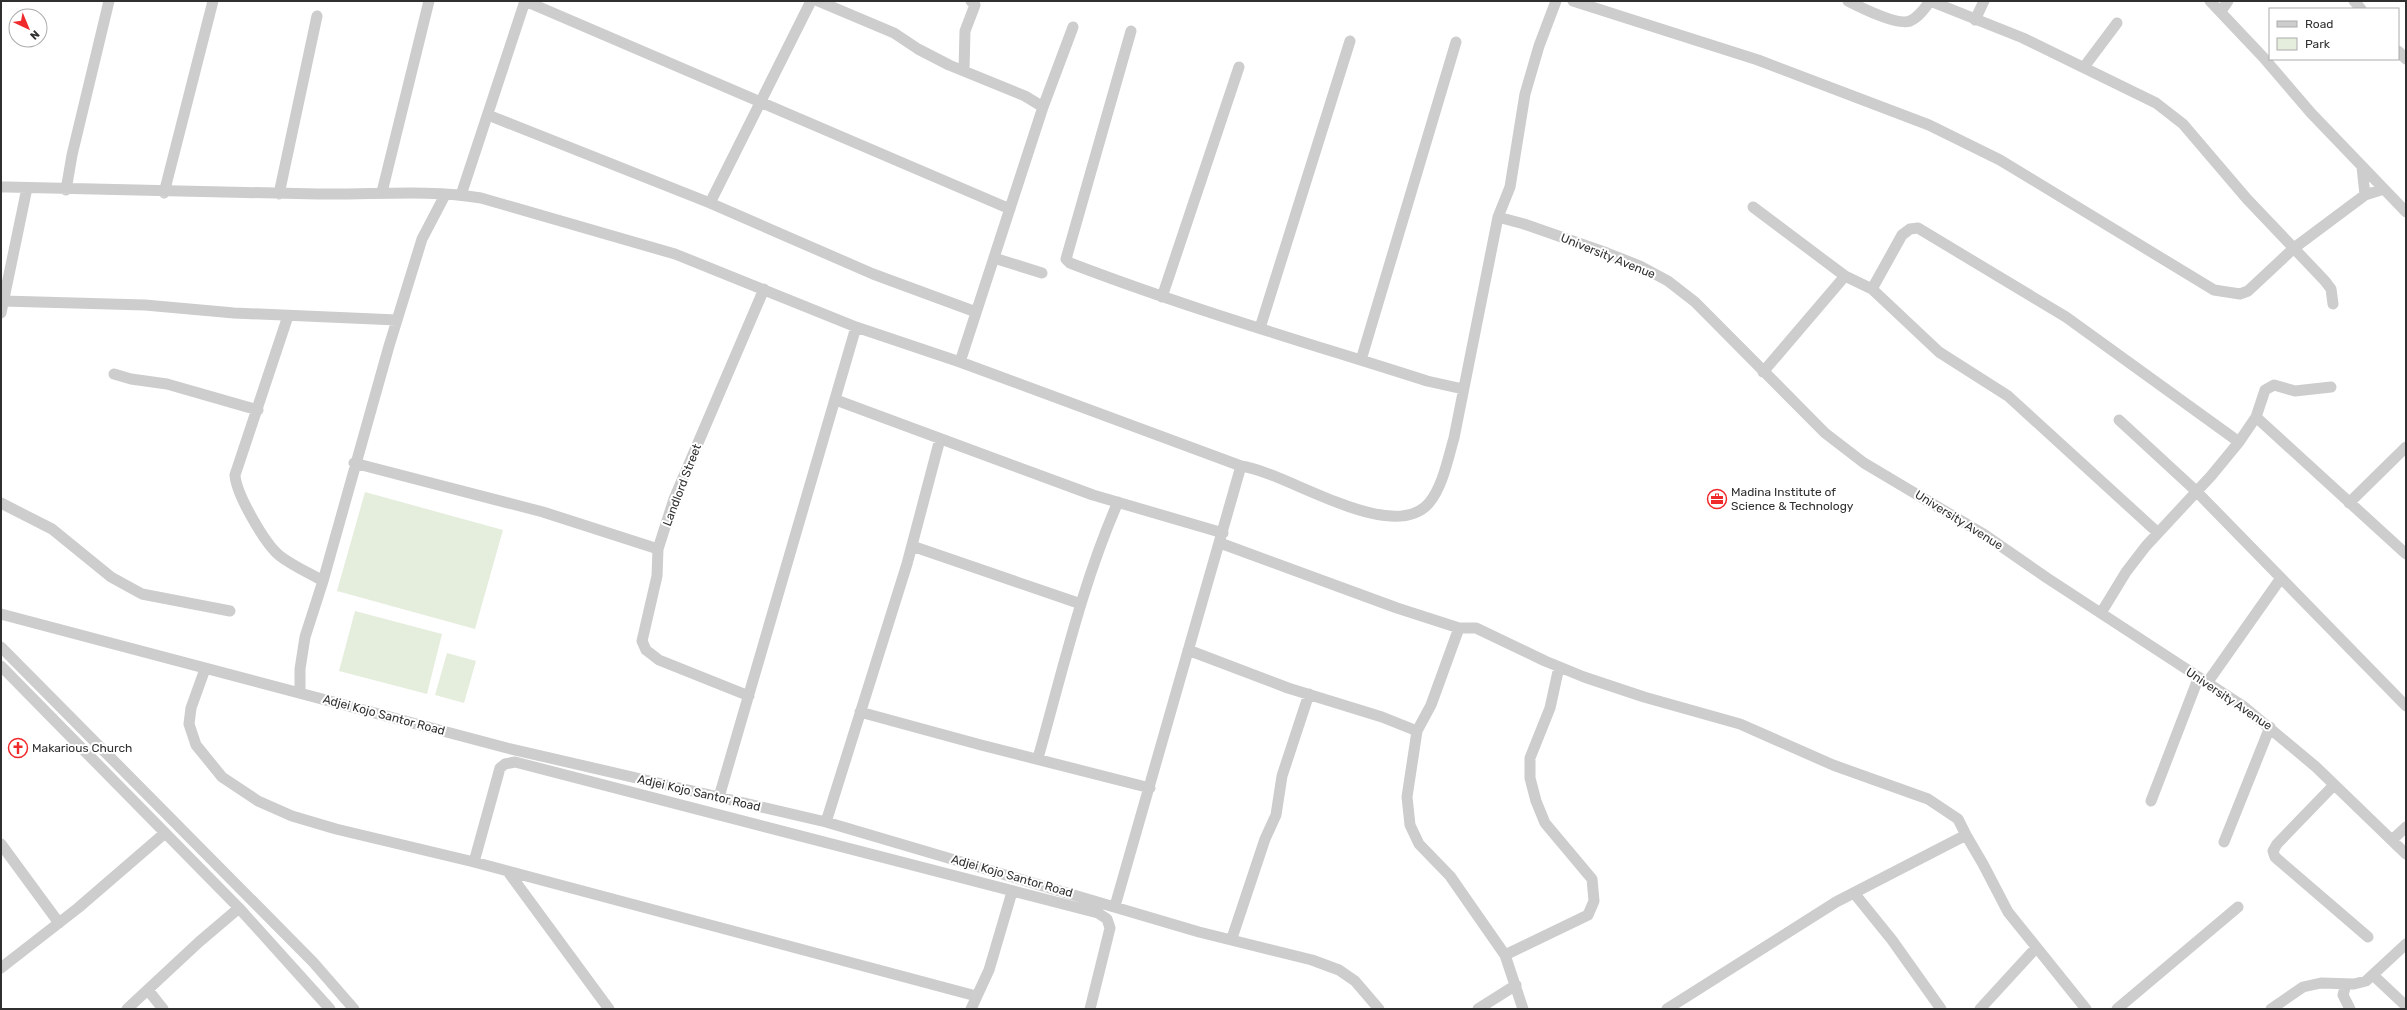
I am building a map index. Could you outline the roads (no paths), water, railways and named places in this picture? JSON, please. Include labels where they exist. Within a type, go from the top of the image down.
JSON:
[{"type":"street","points":[[66,190],[72,154],[109,1]]},
{"type":"street","points":[[164,193],[213,1]]},
{"type":"street","points":[[382,192],[429,1]]},
{"type":"street","points":[[460,195],[525,1],[1010,208]]},
{"type":"street","points":[[710,203],[761,103],[781,56],[811,1]]},
{"type":"street","points":[[818,1],[894,33],[918,49],[1025,96],[1043,107]]},
{"type":"street","points":[[964,70],[966,31],[975,5],[971,1]]},
{"type":"street","points":[[1,187],[164,193],[279,194],[382,192],[460,195],[481,198],[675,254],[856,327],[960,362],[1241,466],[1278,476],[1340,504],[1364,511],[1395,517],[1416,512],[1430,502],[1443,472],[1454,438],[1498,217],[1510,187],[1525,94],[1539,46],[1556,1]]},
{"type":"street","points":[[1573,1],[1758,60],[1929,125],[2000,160],[2214,290],[2240,294],[2248,291],[2294,248],[2365,195],[2384,189]]},
{"type":"street","points":[[1848,1],[1865,10],[1898,21],[1909,22],[1920,14],[1930,1],[2023,38],[2156,103],[2183,124],[2247,199],[2331,289],[2333,304]]},
{"type":"street","points":[[1976,20],[1984,1]]},
{"type":"street","points":[[2210,1],[2221,11],[2311,114],[2406,212]]},
{"type":"street","points":[[2221,11],[2228,1]]},
{"type":"street","points":[[279,194],[317,16]]},
{"type":"street","points":[[2084,67],[2117,23]]},
{"type":"street","points":[[960,362],[1043,107],[1073,27]]},
{"type":"street","points":[[1131,31],[1066,259],[1070,263],[1162,297],[1427,381],[1463,390]]},
{"type":"street","points":[[1260,328],[1350,41]]},
{"type":"street","points":[[1361,360],[1456,42]]},
{"type":"street","points":[[1162,297],[1240,67]]},
{"type":"street","points":[[488,115],[710,203],[873,274],[976,312]]},
{"type":"street","points":[[2362,167],[2365,195]]},
{"type":"street","points":[[1,313],[27,188]]},
{"type":"street","points":[[300,693],[300,669],[305,637],[323,581],[354,463],[396,320],[422,239],[445,195]]},
{"type":"street","points":[[1753,207],[1846,276],[1872,289],[1939,352],[2008,396],[2157,532]]},
{"type":"street","name":"University Avenue","points":[[1498,217],[1564,237],[1653,272],[1695,302],[1825,433],[1848,452],[1985,535],[2202,681],[2243,706],[2270,727],[2334,785],[2406,854]]},
{"type":"street","points":[[1872,289],[1902,235],[1910,229],[1918,228],[2066,317],[2239,442]]},
{"type":"street","points":[[994,258],[1042,273]]},
{"type":"street","points":[[1763,372],[1846,276]]},
{"type":"street","name":"Landlord Street","points":[[749,696],[659,660],[646,650],[642,641],[657,576],[658,549],[674,499],[764,289]]},
{"type":"street","points":[[3,301],[145,305],[288,316],[396,320]]},
{"type":"street","points":[[288,316],[258,410],[235,475],[235,484],[248,512],[278,554],[323,581]]},
{"type":"street","points":[[720,797],[856,327]]},
{"type":"street","points":[[114,374],[131,379],[167,384],[258,410]]},
{"type":"street","points":[[2101,613],[2126,572],[2157,532],[2196,491],[2239,442],[2256,417],[2268,387],[2274,386],[2300,391],[2331,388]]},
{"type":"street","points":[[836,400],[1093,495],[1118,502],[1221,538],[1397,608],[1459,628],[1476,628],[1559,667],[1644,697],[1740,724],[1833,765],[1928,799],[1958,819],[2008,912],[2035,948],[2086,1009]]},
{"type":"street","points":[[2256,417],[2406,554]]},
{"type":"street","points":[[2119,420],[2196,491],[2406,706]]},
{"type":"street","points":[[826,822],[912,546],[940,439]]},
{"type":"street","points":[[2349,503],[2406,446]]},
{"type":"street","points":[[354,463],[543,512],[658,549]]},
{"type":"street","points":[[1115,906],[1241,466]]},
{"type":"street","points":[[1038,758],[1081,604],[1103,535],[1118,502]]},
{"type":"street","points":[[1,503],[52,529],[111,577],[142,594],[230,611]]},
{"type":"street","points":[[912,546],[1081,604]]},
{"type":"street","points":[[2151,801],[2202,681],[2281,578]]},
{"type":"street","name":"Adjei Kojo Santor Road","points":[[1,614],[507,748],[826,822],[1199,932],[1232,938],[1312,960],[1339,970],[1355,981],[1379,1009]]},
{"type":"street","points":[[1459,628],[1431,705],[1417,731],[1407,797],[1410,825],[1419,844],[1450,876],[1505,955],[1523,1009]]},
{"type":"street","points":[[1,647],[313,962],[354,1009]]},
{"type":"street","points":[[1188,650],[1309,694],[1382,717],[1417,731]]},
{"type":"street","points":[[1,666],[239,908],[330,1009]]},
{"type":"street","points":[[1505,955],[1588,915],[1594,901],[1592,879],[1545,823],[1536,801],[1530,778],[1530,758],[1550,708],[1559,667]]},
{"type":"street","points":[[205,669],[191,708],[190,724],[196,745],[222,776],[258,801],[292,816],[474,862],[509,873],[976,996]]},
{"type":"street","points":[[1232,938],[1265,839],[1276,815],[1282,776],[1309,694]]},
{"type":"street","points":[[860,712],[981,745],[1038,758],[1150,788]]},
{"type":"street","points":[[2224,842],[2270,727]]},
{"type":"street","points":[[474,862],[500,768],[505,764],[515,762],[1012,892],[1098,913],[1107,919],[1110,928],[1090,1009]]},
{"type":"street","points":[[2334,785],[2276,844],[2273,851],[2275,857],[2368,937]]},
{"type":"street","points":[[2392,840],[2406,827]]},
{"type":"street","points":[[1,968],[59,923],[165,833]]},
{"type":"street","points":[[1667,1009],[1786,932],[1836,902],[1966,835]]},
{"type":"street","points":[[1,844],[59,923]]},
{"type":"street","points":[[509,873],[609,1009]]},
{"type":"street","points":[[971,1009],[989,970],[1012,892]]},
{"type":"street","points":[[1854,893],[1892,940],[1941,1009]]},
{"type":"street","points":[[2117,1009],[2238,907]]},
{"type":"street","points":[[127,1009],[199,942],[239,908]]},
{"type":"street","points":[[2271,1009],[2303,988],[2321,983],[2346,984],[2366,981],[2406,944]]},
{"type":"street","points":[[1980,1009],[2035,948]]},
{"type":"street","points":[[2373,975],[2406,1006]]},
{"type":"street","points":[[2346,984],[2343,995],[2350,1009]]},
{"type":"street","points":[[1478,1009],[1516,985]]},
{"type":"street","points":[[148,990],[164,1009]]},
{"type":"place","name":"Madina Institute of Science & Technology","points":[[1717,499]]},
{"type":"place","name":"Makarious Church","points":[[18,748]]}]
